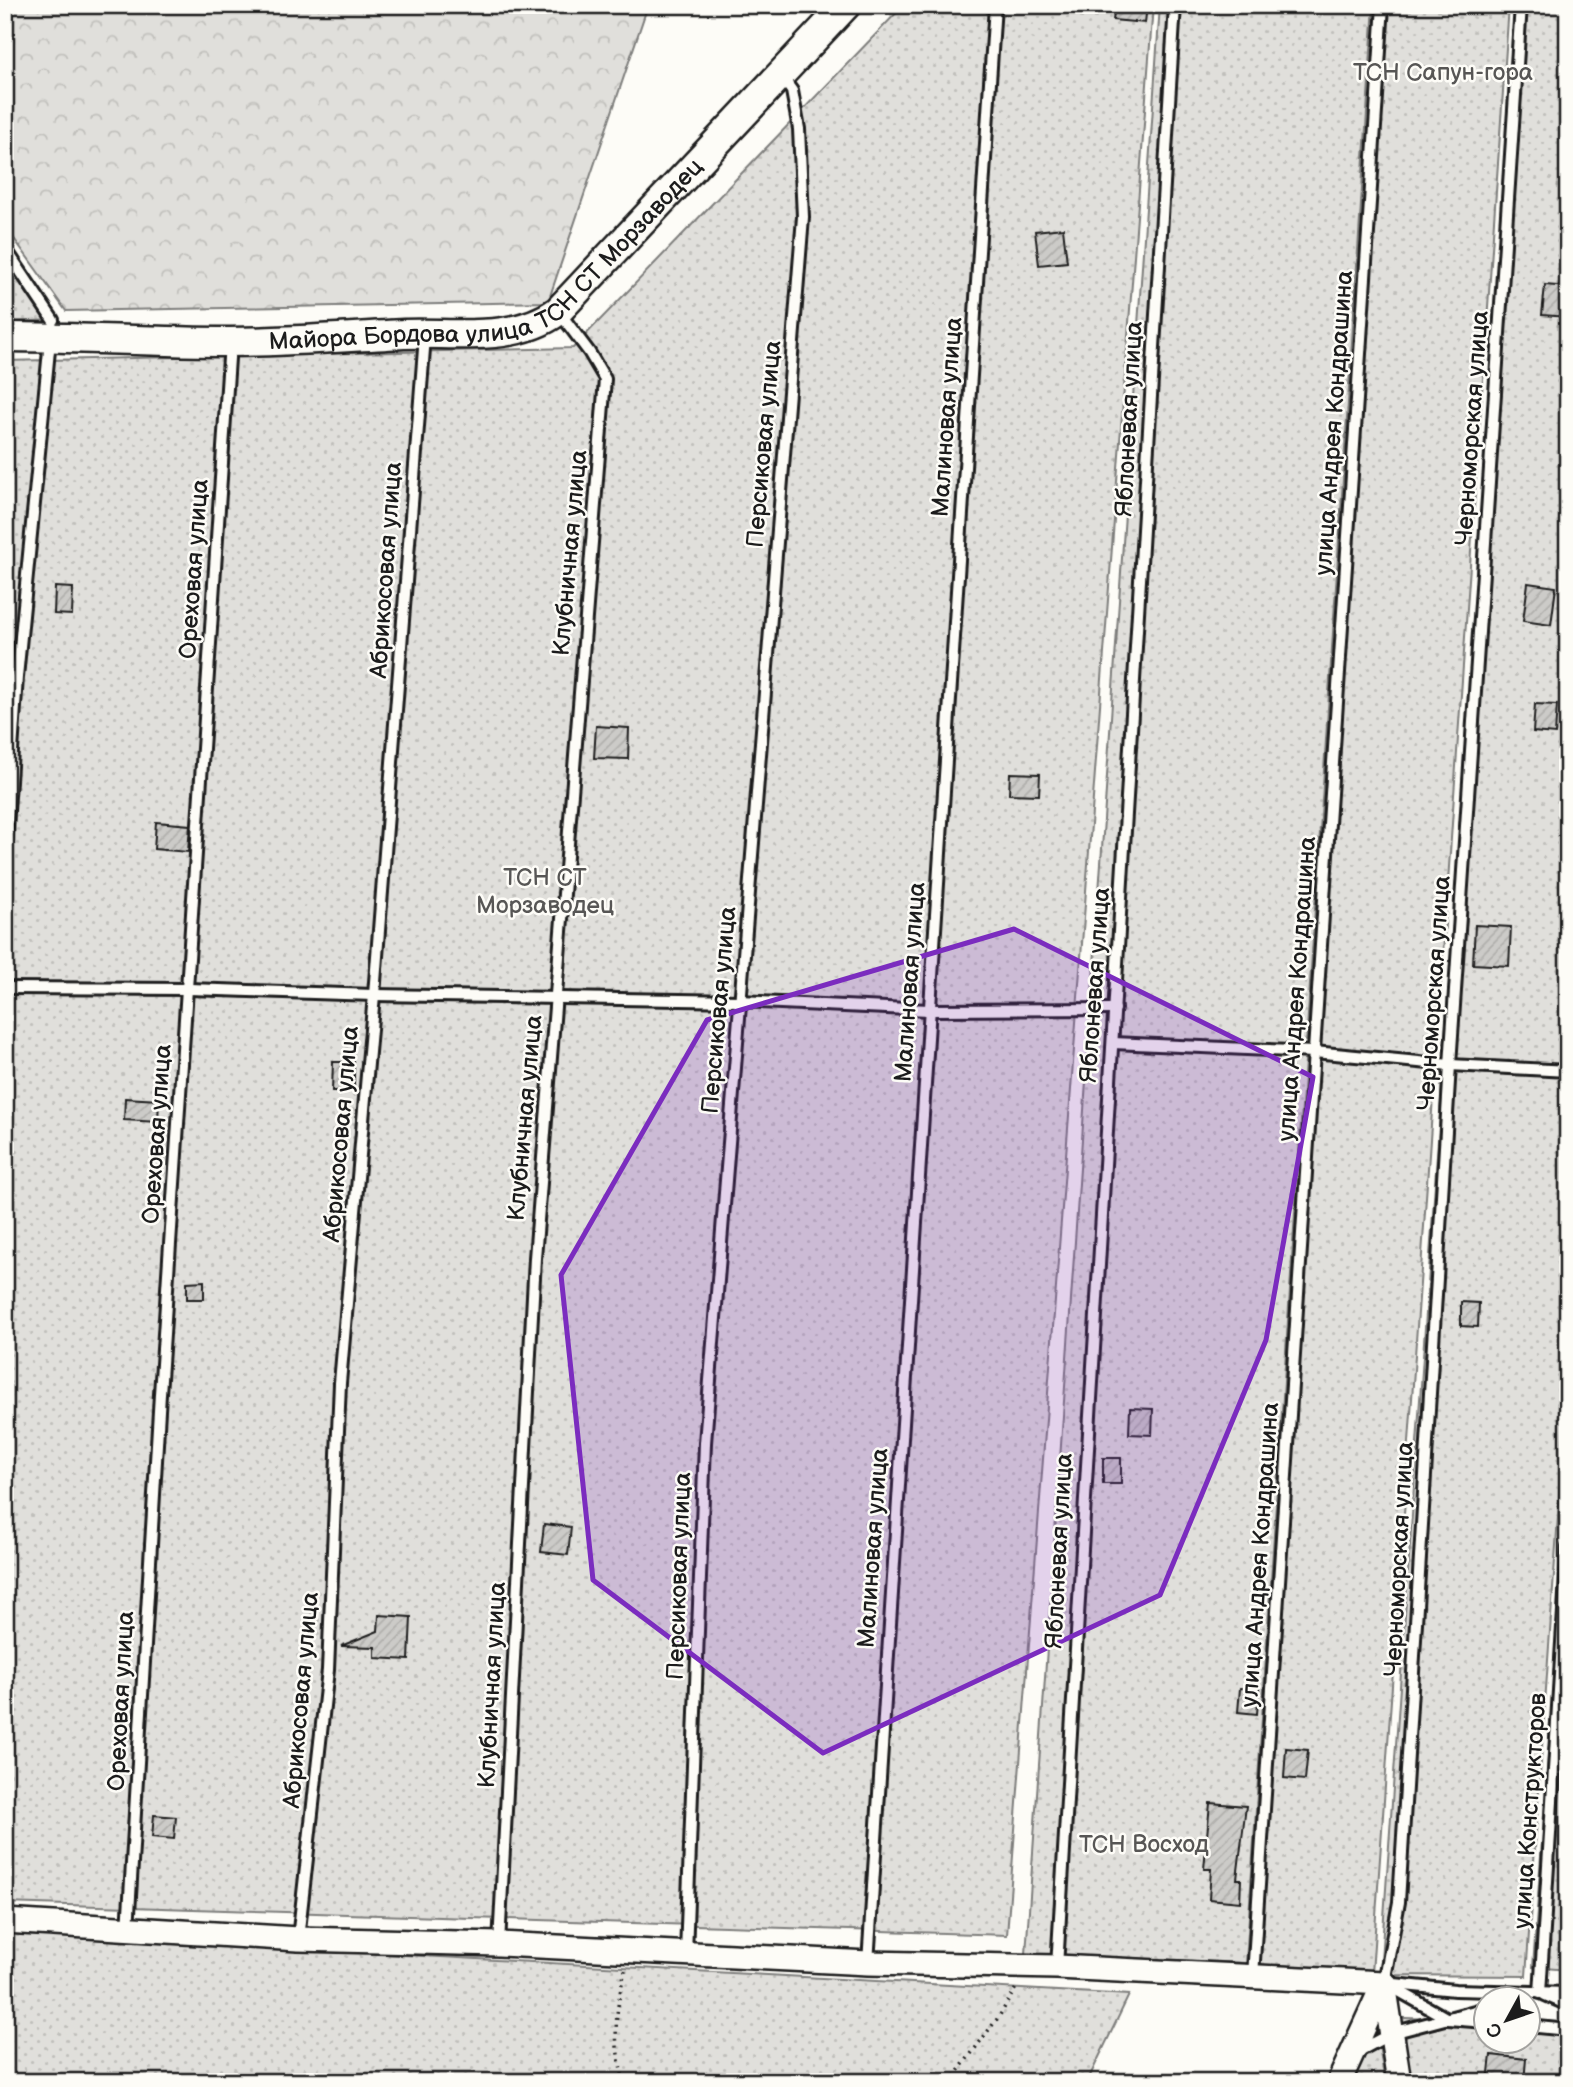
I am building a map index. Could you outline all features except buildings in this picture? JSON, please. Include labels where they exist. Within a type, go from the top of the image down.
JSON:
[{"type":"street","name":"Майора Бордова улица ТСН СТ Морзаводец","points":[[5,337],[52,329],[230,342],[498,332],[528,328],[545,321],[558,311],[846,5]]},
{"type":"street","points":[[5,1921],[298,1939],[499,1944],[1384,1983]]},
{"type":"street","points":[[1384,1983],[1399,2082]]},
{"type":"street","points":[[1339,2082],[1384,1983]]},
{"type":"lane","name":"Малиновая улица","points":[[868,1962],[995,5]]},
{"type":"lane","name":"Яблоневая улица","points":[[1057,1967],[1094,1308],[1113,1043],[1175,5]]},
{"type":"lane","name":"улица Андрея Кондрашина","points":[[1253,1976],[1382,5]]},
{"type":"lane","name":"Черноморская улица","points":[[1384,1983],[1399,1902],[1450,1065],[1521,5]]},
{"type":"lane","name":"Персиковая улица","points":[[686,1954],[705,1443],[803,217],[799,129],[792,91],[779,74]]},
{"type":"lane","points":[[5,248],[52,329],[17,677],[5,855]]},
{"type":"lane","name":"Клубничная улица","points":[[499,1944],[535,1258],[605,379],[589,352],[558,311]]},
{"type":"lane","name":"Абрикосовая улица","points":[[298,1939],[328,1670],[340,1383],[374,995],[426,333]]},
{"type":"lane","name":"Ореховая улица","points":[[128,1930],[160,1394],[230,342]]},
{"type":"lane","points":[[5,988],[189,989],[740,1001],[929,1010],[1115,1009]]},
{"type":"lane","points":[[1113,1043],[1314,1052],[1450,1065],[1568,1071]]},
{"type":"lane","name":"улица Конструкторов","points":[[1540,1986],[1568,1547]]},
{"type":"lane","points":[[1384,1983],[1472,1991]]},
{"type":"lane","points":[[1384,1983],[1448,2019],[1472,2021]]},
{"type":"lane","points":[[1542,1993],[1568,1993]]},
{"type":"lane","points":[[1542,1994],[1568,2005]]},
{"type":"lane","points":[[1352,2055],[1392,2034],[1472,2012]]},
{"type":"lane","points":[[1542,2027],[1568,2030]]},
{"type":"path","points":[[624,2082],[615,2052],[617,2008],[628,1951]]},
{"type":"path","points":[[950,2082],[1000,2015],[1029,1966]]},
{"type":"highlighted area","points":[[1014,929],[1313,1077],[1266,1340],[1160,1595],[823,1753],[593,1580],[561,1275],[707,1020]]},
{"type":"green space","points":[[5,5],[648,5],[548,302],[66,311],[5,226]]},
{"type":"green space","name":"ТСН СТ Морзаводец","points":[[904,5],[1153,5],[1007,1935],[5,1903],[5,361],[573,348]]},
{"type":"green space","name":"ТСН Восход","points":[[1160,5],[1374,5],[1246,1963],[1026,1954]]},
{"type":"green space","name":"ТСН Сапун-гора","points":[[1387,5],[1509,5],[1372,1973],[1257,1968]]},
{"type":"green space","points":[[1517,5],[1568,5],[1568,1373],[1526,1976],[1380,1975]]},
{"type":"green space","points":[[5,248],[53,320],[5,322]]},
{"type":"green space","points":[[1568,1480],[1568,1970],[1533,1967]]},
{"type":"green space","points":[[5,1933],[1129,1995],[1087,2082],[5,2082]]},
{"type":"green space","points":[[1379,2017],[1472,2021],[1472,2056],[1542,2056],[1542,2024],[1568,2025],[1568,2082],[1389,2082]]},
{"type":"green space","points":[[1375,2021],[1385,2082],[1347,2082]]}]
